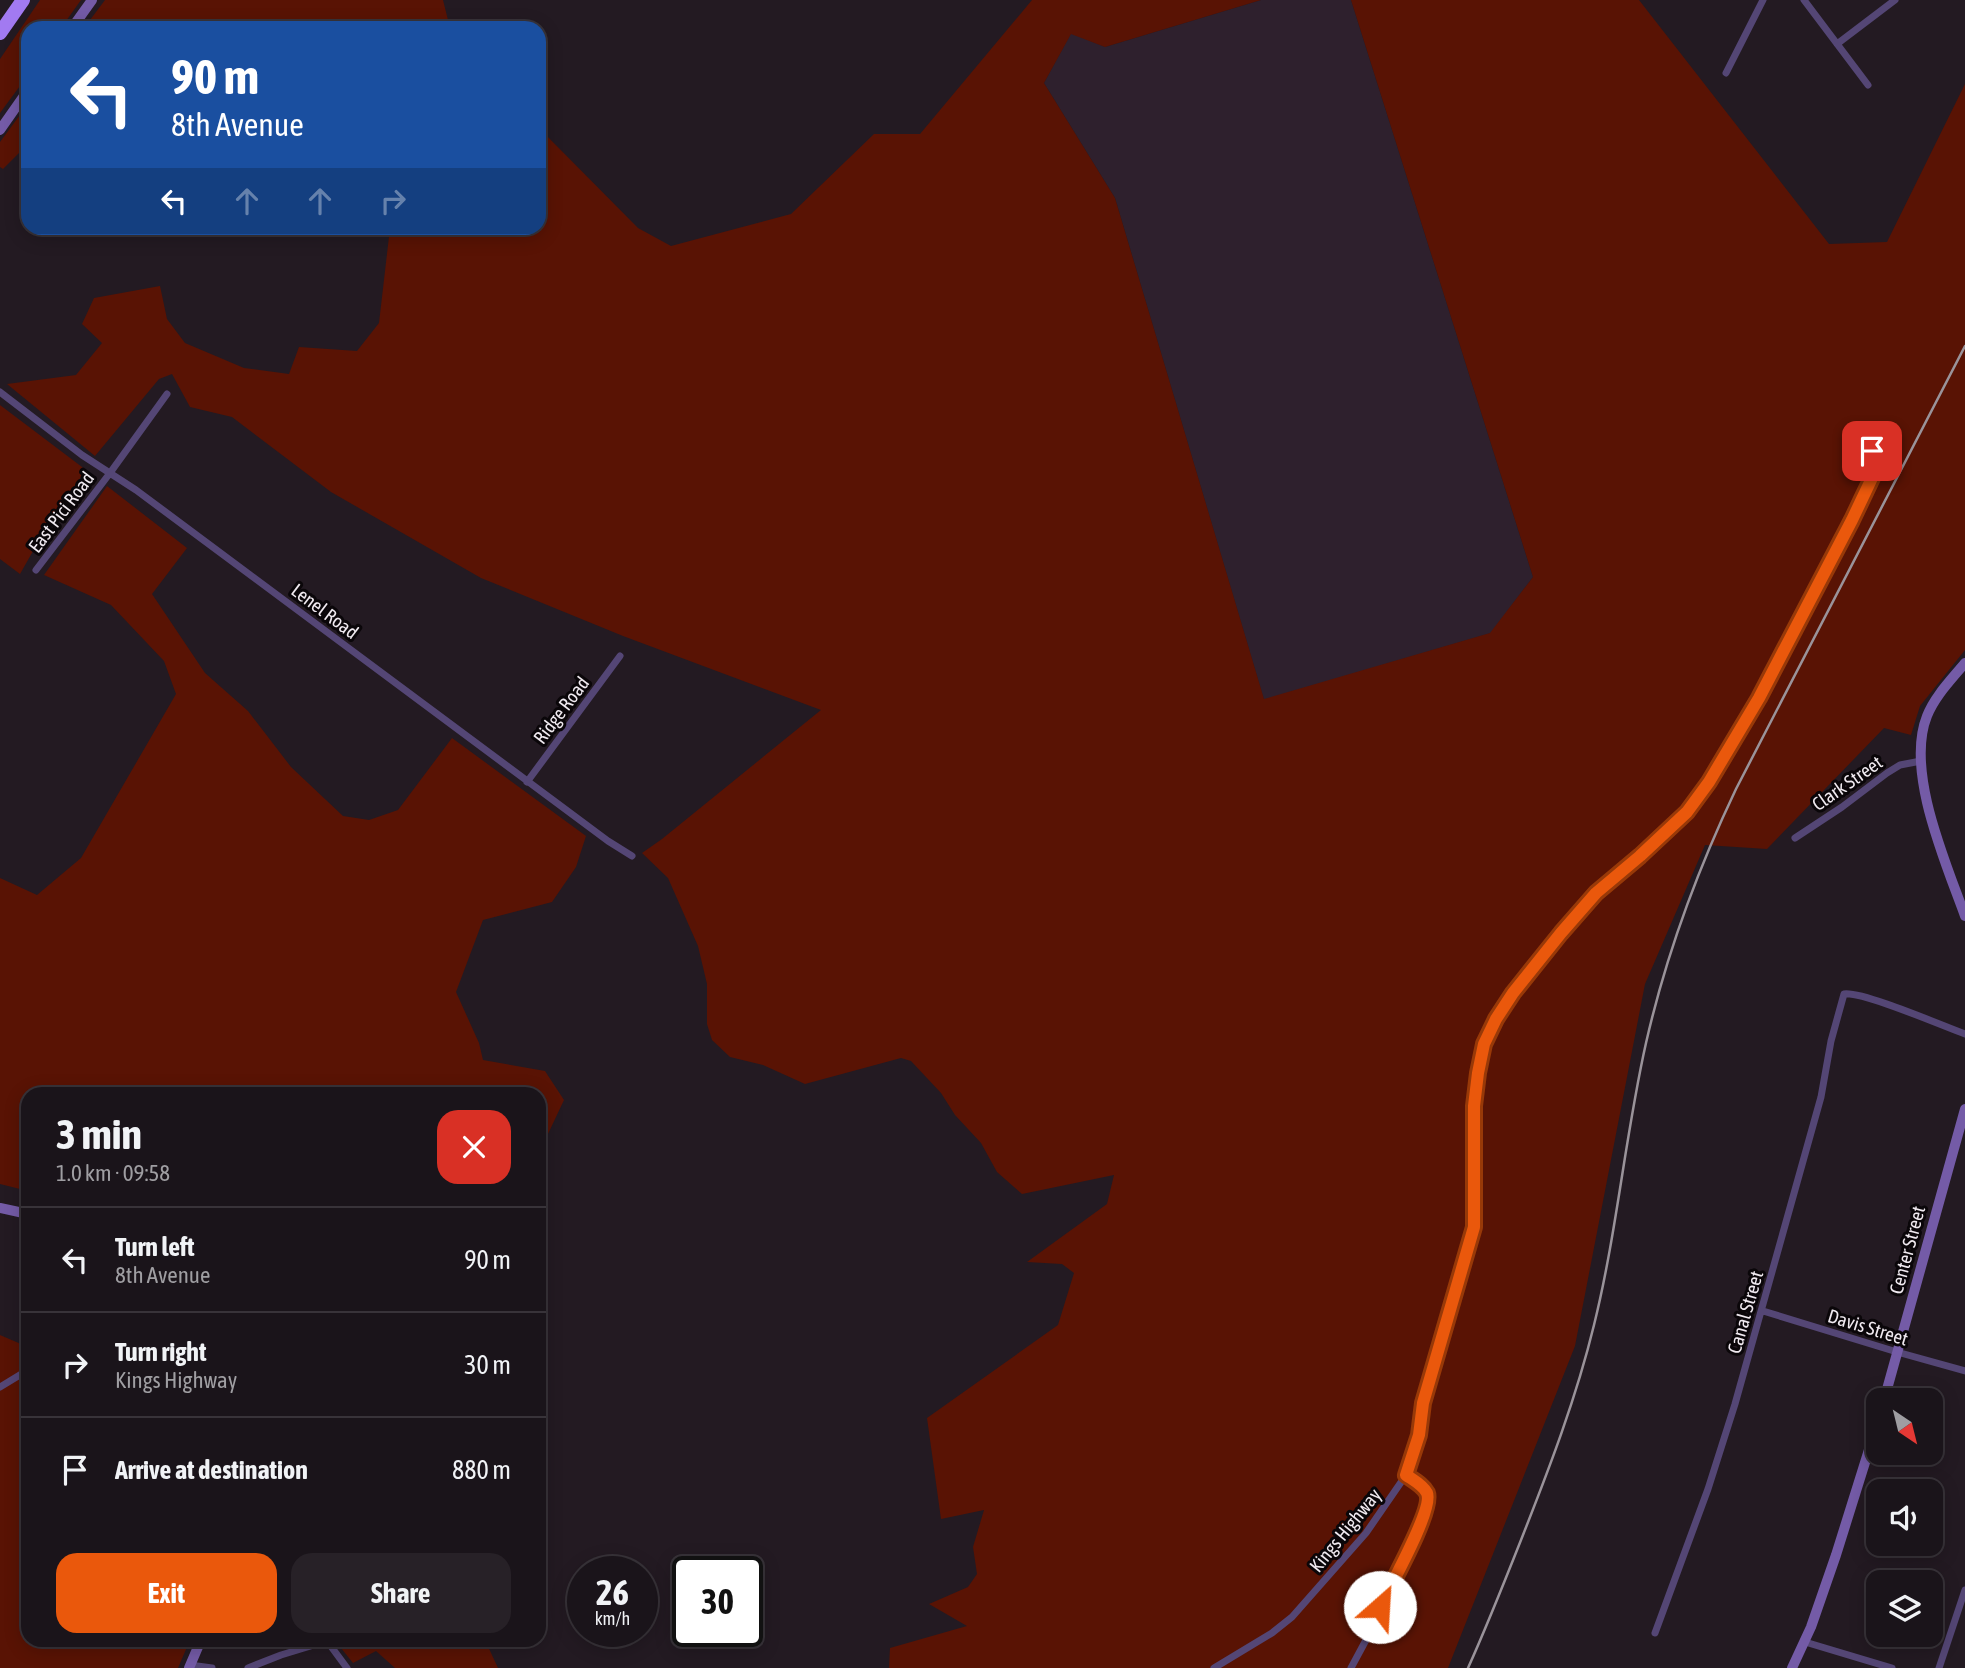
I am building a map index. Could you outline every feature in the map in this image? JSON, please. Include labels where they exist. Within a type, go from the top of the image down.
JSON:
[{"type":"highway","points":[[0,33],[23,0]]},
{"type":"main road","points":[[77,21],[92,0]]},
{"type":"main road","points":[[0,130],[21,100]]},
{"type":"main road","points":[[1965,663],[1937,698],[1927,717],[1922,735],[1921,761],[1932,818],[1965,916]]},
{"type":"main road","name":"Center Street","points":[[1887,1388],[1965,1109]]},
{"type":"main road","points":[[0,1208],[21,1212]]},
{"type":"main road","points":[[1792,1668],[1805,1642],[1836,1555],[1866,1459]]},
{"type":"main road","points":[[189,1667],[198,1647]]},
{"type":"street","points":[[1726,73],[1763,0]]},
{"type":"street","points":[[1804,0],[1868,85]]},
{"type":"street","points":[[1837,44],[1895,0]]},
{"type":"street","name":"Lenel Road","points":[[0,392],[82,455],[136,490],[527,782],[632,856]]},
{"type":"street","name":"East Pici Road","points":[[36,570],[167,394]]},
{"type":"street","name":"Kings Highway","points":[[1214,1668],[1272,1633],[1292,1616],[1366,1533],[1406,1475],[1419,1435],[1423,1403],[1474,1227],[1474,1106],[1484,1044],[1513,993],[1561,933],[1596,893],[1687,812],[1709,782],[1759,698],[1852,520],[1872,478],[1872,451]]},
{"type":"street","name":"Ridge Road","points":[[527,782],[620,656]]},
{"type":"street","name":"Clark Street","points":[[1795,838],[1886,773],[1900,765],[1921,761]]},
{"type":"street","name":"Canal Street","points":[[1655,1633],[1715,1470],[1763,1311],[1821,1097],[1831,1041],[1844,994],[1868,998],[1965,1034]]},
{"type":"street","name":"Davis Street","points":[[1763,1311],[1965,1371]]},
{"type":"street","points":[[0,1387],[21,1374]]},
{"type":"street","points":[[1351,1668],[1427,1510],[1425,1489],[1406,1475]]},
{"type":"street","points":[[1939,1668],[1965,1590]]},
{"type":"street","points":[[1805,1642],[1892,1668]]},
{"type":"street","points":[[248,1668],[307,1647]]},
{"type":"street","points":[[331,1647],[347,1668]]},
{"type":"street","points":[[189,1667],[212,1668]]},
{"type":"shaded area","points":[[40,0],[81,0],[66,21],[26,21]]},
{"type":"shaded area","points":[[105,0],[443,0],[448,21],[163,19],[89,21]]},
{"type":"shaded area","points":[[1032,0],[1261,0],[1105,47],[1071,34],[1044,83],[1115,198],[1264,699],[1490,633],[1533,577],[1351,0],[1639,0],[1829,244],[1887,242],[1965,84],[1965,650],[1920,706],[1911,735],[1884,728],[1767,849],[1705,845],[1645,984],[1575,1346],[1448,1668],[889,1668],[890,1648],[967,1626],[929,1604],[968,1587],[977,1574],[973,1547],[984,1510],[941,1519],[927,1418],[1058,1325],[1074,1273],[1062,1264],[1027,1262],[1107,1204],[1114,1175],[1022,1194],[997,1172],[981,1143],[911,1061],[901,1058],[805,1084],[763,1065],[730,1057],[712,1040],[707,1024],[707,984],[698,946],[668,878],[642,853],[821,710],[623,636],[481,578],[331,492],[232,417],[190,407],[172,374],[159,379],[95,456],[7,384],[76,375],[102,343],[82,324],[94,298],[160,286],[167,319],[185,343],[244,368],[289,374],[299,347],[357,351],[379,323],[389,235],[546,235],[546,135],[638,228],[671,246],[791,214],[874,134],[920,134]]},
{"type":"shaded area","points":[[1261,0],[1351,0],[1533,577],[1491,633],[1264,700],[1115,198],[1044,83],[1071,33],[1105,47]]},
{"type":"shaded area","points":[[21,28],[21,84],[0,113],[0,59]]},
{"type":"shaded area","points":[[21,114],[21,151],[3,169],[0,167],[0,142]]},
{"type":"shaded area","points":[[0,405],[86,470],[49,523],[20,574],[0,559]]},
{"type":"shaded area","points":[[107,486],[187,548],[152,594],[205,673],[248,711],[291,767],[343,816],[369,820],[398,810],[452,738],[586,836],[576,867],[552,902],[483,920],[456,992],[479,1043],[483,1060],[545,1071],[564,1100],[546,1138],[546,1087],[21,1087],[21,1189],[0,1184],[0,878],[37,895],[81,858],[176,694],[164,661],[111,605],[44,575]]},
{"type":"shaded area","points":[[0,1335],[21,1344],[21,1647],[187,1647],[178,1668],[0,1668]]},
{"type":"shaded area","points":[[340,1647],[488,1647],[498,1668],[395,1668],[376,1651],[353,1663]]},
{"type":"railway","points":[[1468,1668],[1542,1487],[1587,1353],[1609,1255],[1646,1043],[1663,978],[1696,882],[1736,789],[1965,346]]},
{"type":"route","points":[[1380,1607],[1427,1510],[1425,1489],[1406,1475],[1415,1452],[1423,1403],[1474,1227],[1474,1106],[1484,1044],[1513,993],[1561,933],[1596,893],[1687,812],[1709,782],[1759,698],[1852,520],[1872,478],[1872,451]]}]
